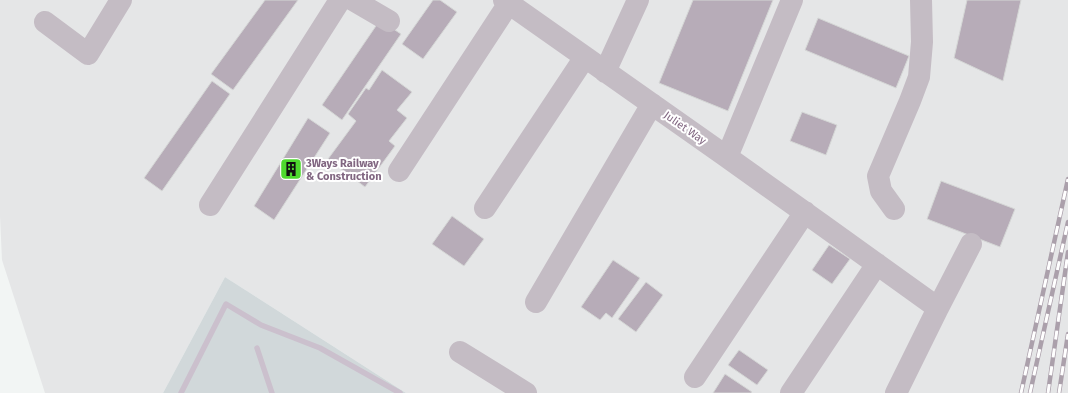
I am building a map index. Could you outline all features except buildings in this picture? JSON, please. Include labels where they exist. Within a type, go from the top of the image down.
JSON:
[{"type":"street","points":[[45,22],[88,54],[121,0]]},
{"type":"street","points":[[210,205],[340,0]]},
{"type":"street","points":[[353,0],[389,21]]},
{"type":"street","points":[[605,72],[638,0]]},
{"type":"street","points":[[726,157],[792,0]]},
{"type":"street","points":[[894,209],[881,191],[878,176],[919,77],[922,42],[920,0]]},
{"type":"street","points":[[399,171],[506,2]]},
{"type":"street","name":"Juliet Way","points":[[506,2],[938,308]]},
{"type":"street","points":[[486,208],[585,57]]},
{"type":"street","points":[[536,302],[652,104]]},
{"type":"street","points":[[695,377],[813,218]]},
{"type":"street","points":[[896,393],[971,244]]},
{"type":"street","points":[[791,393],[877,264]]},
{"type":"street","points":[[460,352],[526,393]]},
{"type":"shaded area","points":[[0,0],[1068,0],[1068,393],[406,393],[225,277],[163,393],[45,393],[2,260],[0,216]]},
{"type":"shaded area","points":[[225,277],[406,393],[163,393]]},
{"type":"waterway","points":[[181,393],[226,304],[261,325],[320,348],[400,393]]},
{"type":"waterway","points":[[257,348],[272,393]]},
{"type":"railway","points":[[1021,393],[1068,179]]},
{"type":"railway","points":[[1030,393],[1068,222]]},
{"type":"railway","points":[[1048,393],[1068,252]]},
{"type":"railway","points":[[1059,393],[1068,334]]},
{"type":"place","name":"3Ways Railway & Construction","points":[[291,169]]}]
